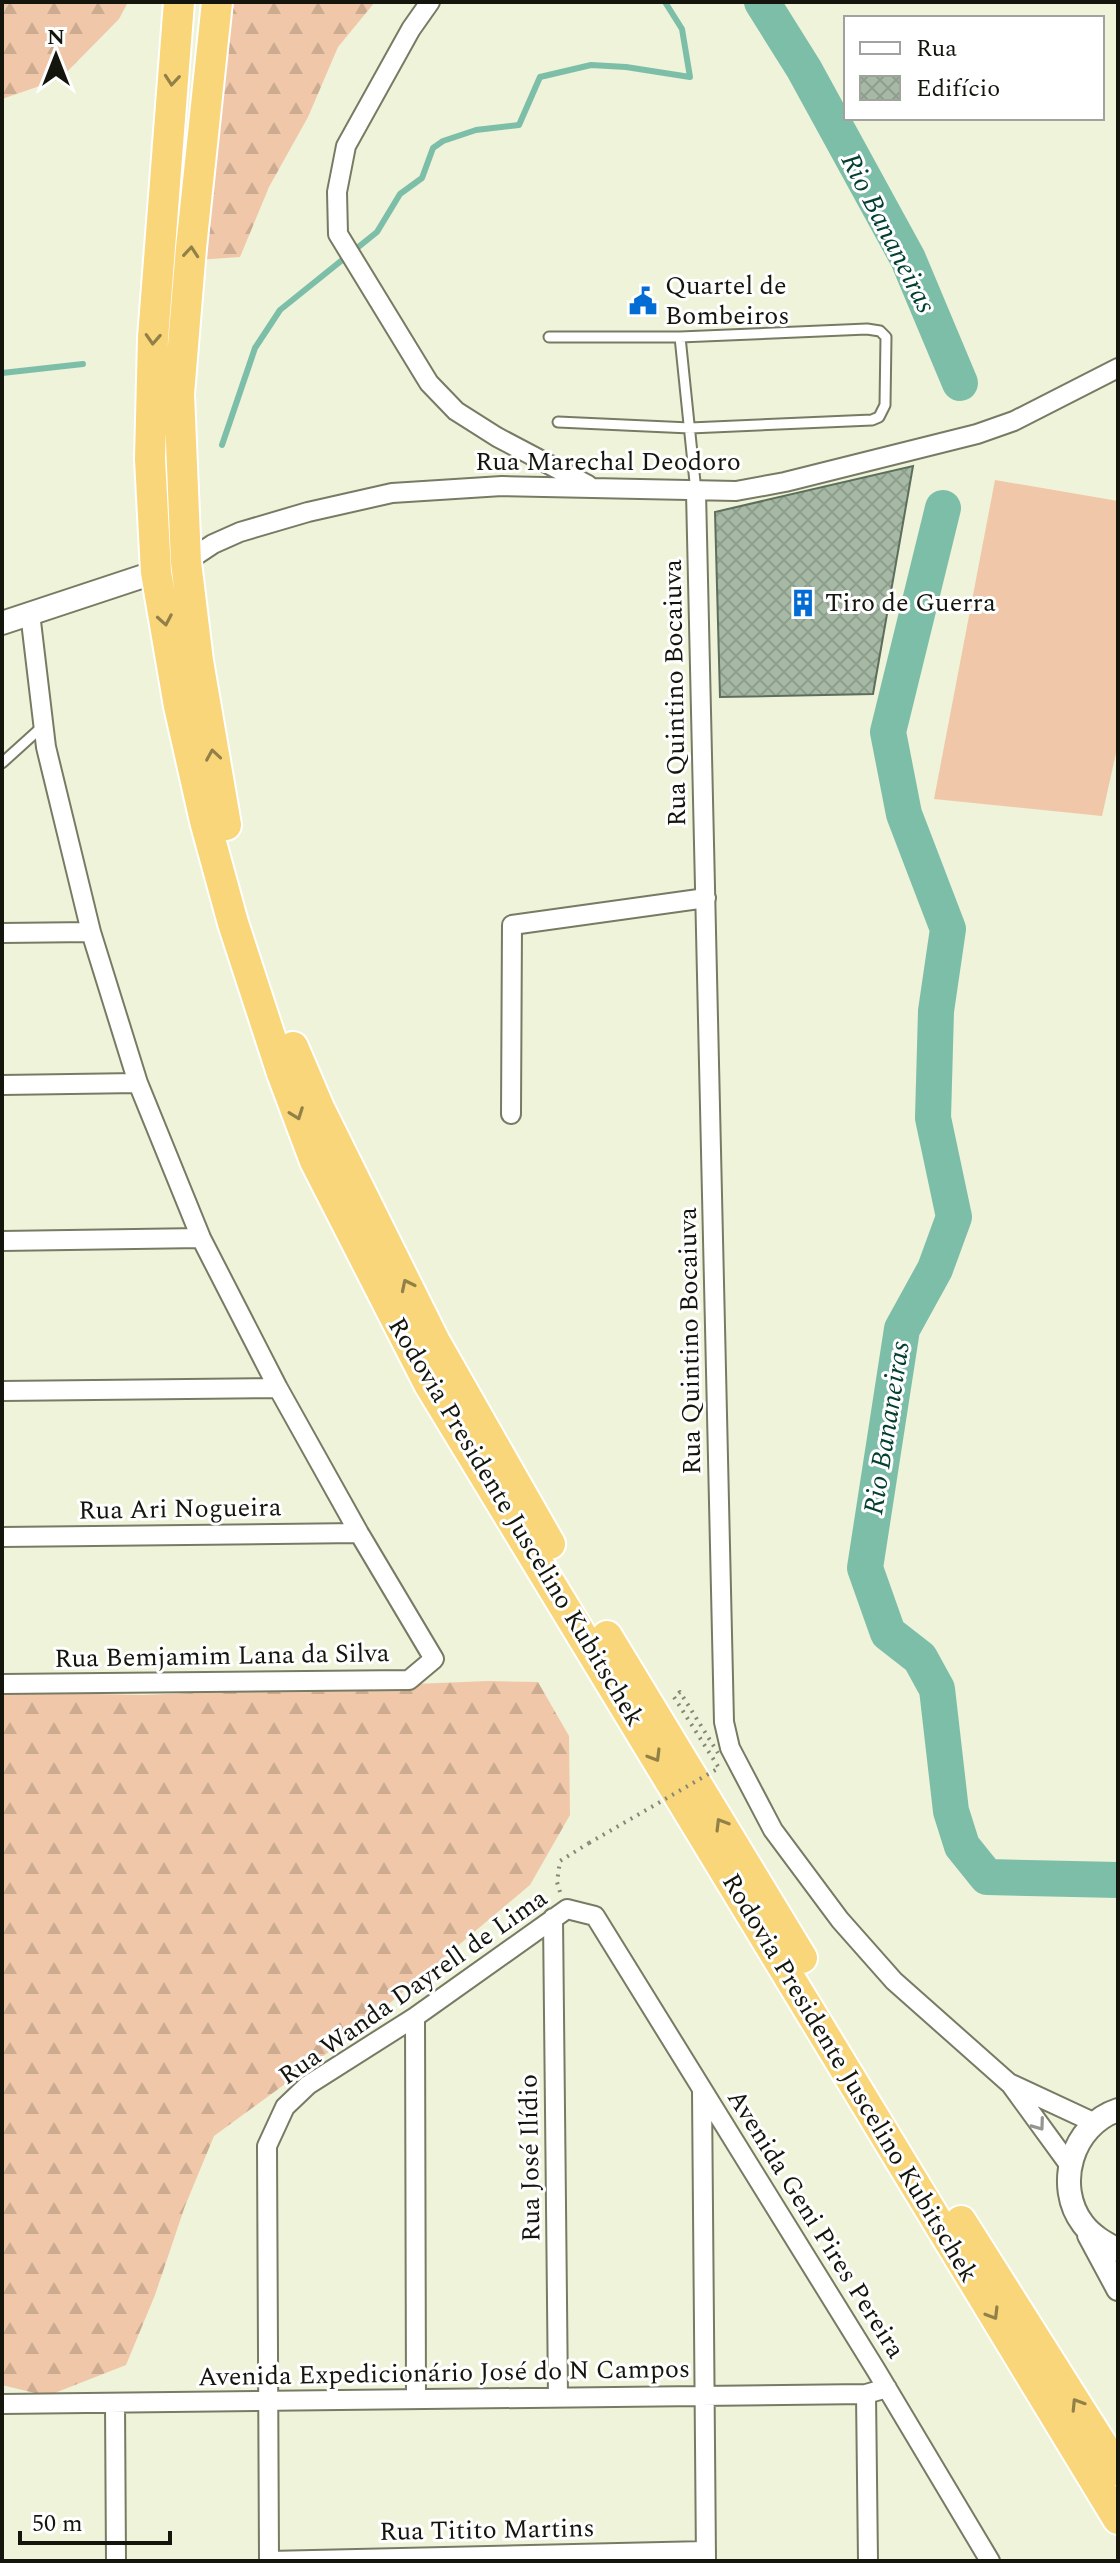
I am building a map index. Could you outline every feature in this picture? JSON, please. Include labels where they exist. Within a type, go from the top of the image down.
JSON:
[{"type":"highway","name":"Rodovia Presidente Juscelino Kubitschek","points":[[179,2],[153,338],[150,459],[156,572],[179,706],[205,821],[253,983],[315,1161],[429,1384],[1118,2519]]},
{"type":"highway","name":"Rodovia Presidente Juscelino Kubitschek","points":[[217,2],[179,394],[186,562],[198,661],[223,812],[257,946],[286,1030],[319,1108],[435,1342],[535,1519],[963,2225],[1118,2470]]},
{"type":"street","points":[[430,2],[411,29],[346,146],[337,192],[338,234],[359,273],[429,383],[456,411],[497,437],[594,489]]},
{"type":"street","name":"Rua Marechal Deodoro","points":[[186,562],[213,544],[240,532],[308,512],[392,493],[502,486],[736,491],[785,482],[977,434],[1014,421],[1118,368]]},
{"type":"street","name":"Rua Quintino Bocaiuva","points":[[696,492],[724,1722],[728,1742],[773,1830],[840,1920],[894,1981],[1009,2083],[1070,2166]]},
{"type":"street","points":[[2,623],[156,572]]},
{"type":"street","points":[[30,613],[46,747],[91,932],[138,1083],[201,1238],[278,1388],[359,1533]]},
{"type":"street","points":[[511,1114],[512,925],[706,898]]},
{"type":"street","points":[[2,933],[91,932]]},
{"type":"street","points":[[2,1085],[138,1083]]},
{"type":"street","points":[[2,1241],[201,1238]]},
{"type":"street","points":[[2,1391],[278,1388]]},
{"type":"street","name":"Rua Ari Nogueira","points":[[2,1537],[359,1533]]},
{"type":"street","name":"Rua Bemjamim Lana da Silva","points":[[2,1684],[409,1680],[434,1659],[359,1533]]},
{"type":"street","name":"Rua Wanda Dayrell de Lima","points":[[269,2561],[267,2146],[285,2107],[308,2085],[415,2017],[560,1913],[595,1916]]},
{"type":"street","name":"Rua José Ilídio","points":[[558,2397],[560,1913]]},
{"type":"street","name":"Avenida Geni Pires Pereira","points":[[595,1916],[887,2388],[990,2561]]},
{"type":"street","points":[[415,2017],[416,2399]]},
{"type":"street","name":"Rua Quintino Bocaiuva","points":[[1009,2083],[1107,2115]]},
{"type":"street","points":[[702,2089],[706,2556]]},
{"type":"street","points":[[1118,2090],[1107,2115],[1078,2142],[1070,2166],[1069,2187],[1073,2206],[1118,2289]]},
{"type":"street","points":[[1083,2224],[1099,2240],[1118,2250]]},
{"type":"street","name":"Avenida Expedicionário José do N Campos","points":[[2,2404],[866,2394],[887,2388]]},
{"type":"street","points":[[866,2394],[868,2561]]},
{"type":"street","points":[[115,2403],[116,2561]]},
{"type":"street","name":"Rua Titito Martins","points":[[269,2561],[706,2556]]},
{"type":"lane","points":[[549,337],[680,337],[867,329],[880,331],[886,337],[885,405],[879,417],[872,420],[690,428],[558,422]]},
{"type":"lane","points":[[680,337],[696,492]]},
{"type":"lane","points":[[2,763],[44,725]]},
{"type":"path","points":[[560,1913],[557,1882],[560,1861],[719,1768],[674,1697],[680,1692],[718,1753]]},
{"type":"green space","points":[[2,2],[128,2],[119,19],[60,79],[2,99]]},
{"type":"green space","points":[[226,2],[375,2],[338,47],[308,117],[269,187],[240,257],[197,260],[215,181],[216,109]]},
{"type":"green space","points":[[995,480],[1118,501],[1118,744],[1102,816],[934,799]]},
{"type":"green space","points":[[488,1681],[538,1682],[569,1736],[570,1815],[530,1885],[352,2035],[214,2136],[126,2365],[47,2396],[2,2385],[2,1692],[143,1695]]},
{"type":"building","name":"Tiro de Guerra","points":[[913,466],[873,694],[720,697],[715,512]]},
{"type":"waterway","points":[[222,445],[255,348],[280,310],[377,232],[400,194],[422,178],[433,148],[443,141],[476,130],[519,125],[540,77],[591,65],[690,77],[682,29],[665,2]]},
{"type":"waterway","name":"Rio Bananeiras","points":[[762,2],[804,69],[908,259],[960,383]]},
{"type":"waterway","points":[[2,373],[83,364]]},
{"type":"waterway","name":"Rio Bananeiras","points":[[943,508],[888,732],[904,814],[948,929],[936,1011],[933,1118],[954,1217],[935,1269],[902,1329],[865,1568],[888,1633],[920,1658],[937,1689],[951,1811],[962,1846],[987,1877],[1118,1880]]},
{"type":"place","name":"Quartel de Bombeiros","points":[[643,301]]},
{"type":"place","name":"Tiro de Guerra","points":[[803,603]]}]
